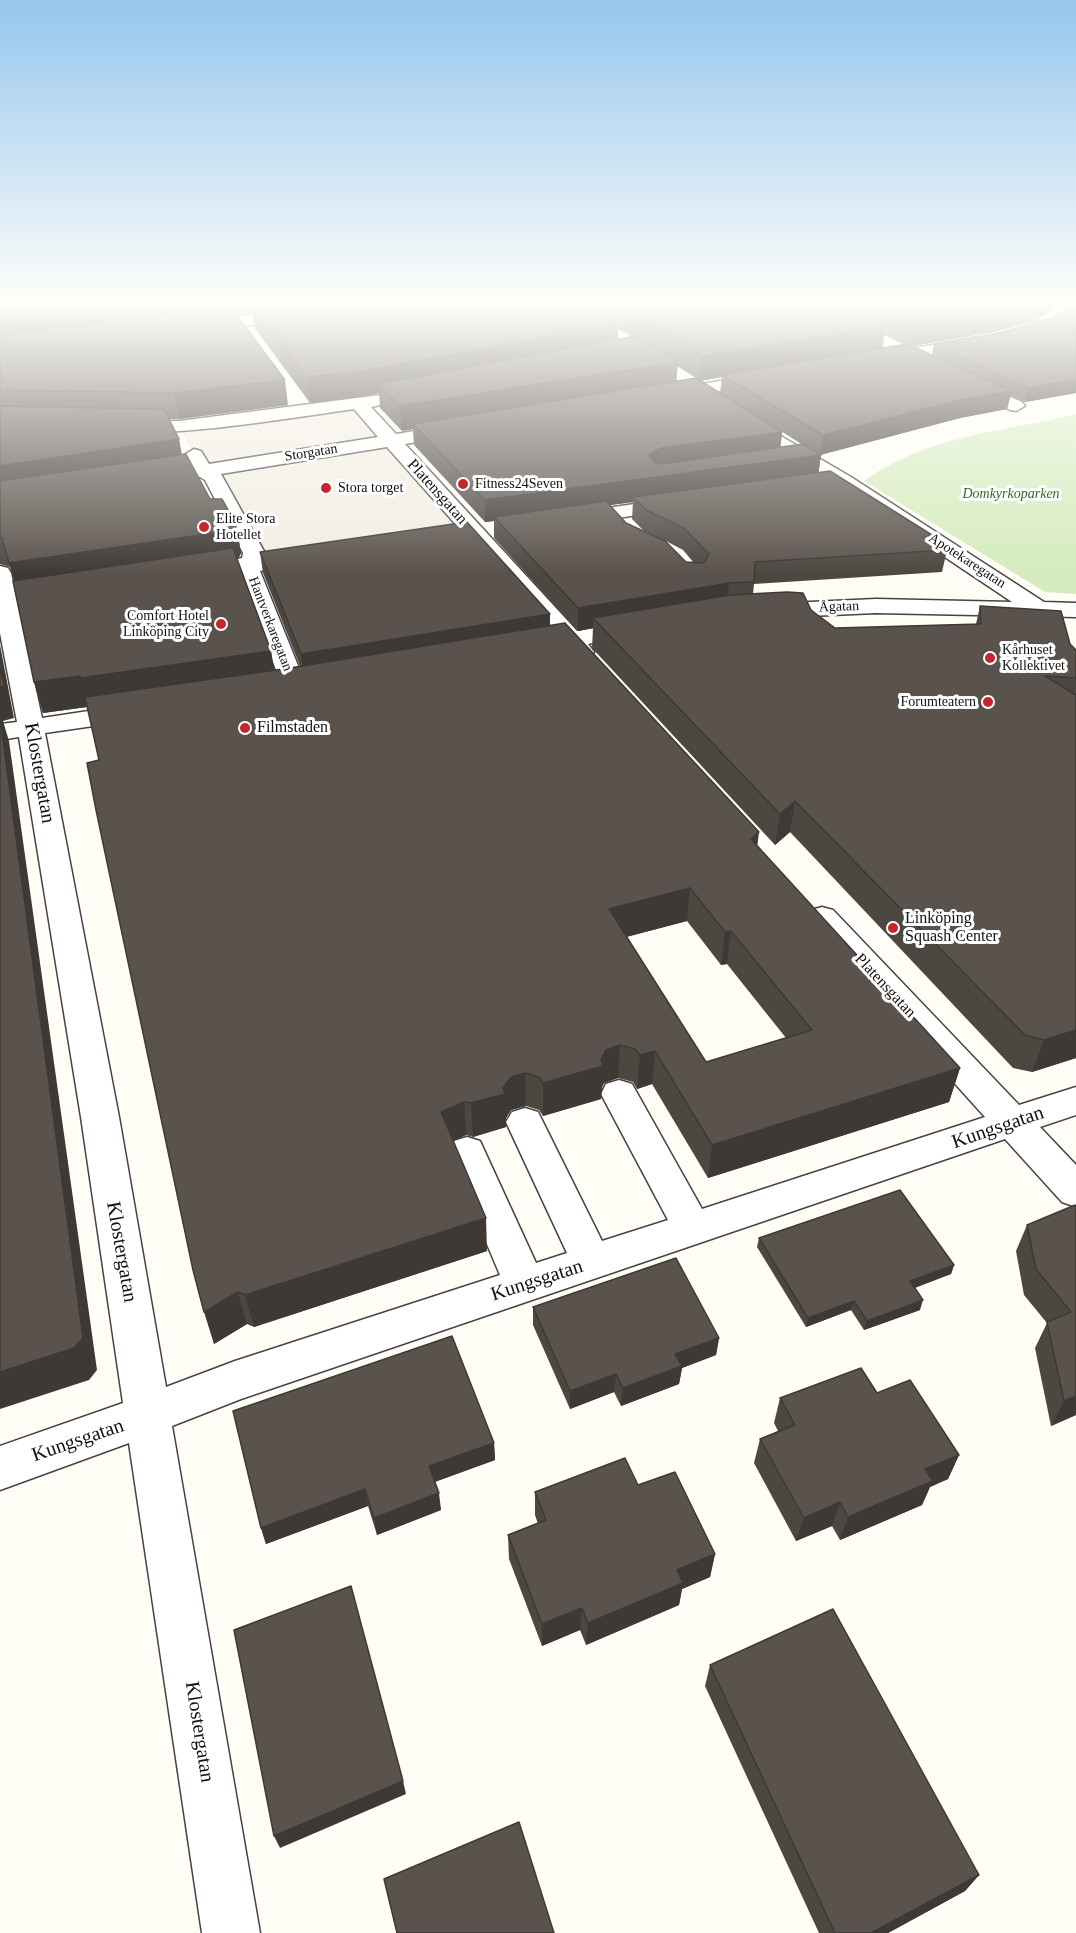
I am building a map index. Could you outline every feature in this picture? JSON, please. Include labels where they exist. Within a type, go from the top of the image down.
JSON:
[{"type":"street","points":[[292,393],[304,411]]},
{"type":"street","points":[[648,398],[676,393]]},
{"type":"street","name":"Apotekaregatan","points":[[700,393],[844,481],[992,578],[1057,609]]},
{"type":"street","points":[[989,393],[1016,406]]},
{"type":"street","points":[[107,427],[179,427],[359,404],[393,397]]},
{"type":"street","name":"Platensgatan","points":[[359,404],[391,441],[463,534],[571,639],[601,673]]},
{"type":"street","points":[[731,429],[753,425]]},
{"type":"street","points":[[179,427],[204,470]]},
{"type":"street","name":"Storgatan","points":[[136,481],[473,427]]},
{"type":"street","points":[[772,462],[806,457]]},
{"type":"street","name":"Hantverkaregatan","points":[[204,470],[213,477],[254,553],[253,560],[247,566],[294,688]]},
{"type":"street","points":[[811,485],[844,481]]},
{"type":"street","points":[[554,521],[700,501]]},
{"type":"street","points":[[611,513],[629,532]]},
{"type":"street","points":[[463,534],[496,529]]},
{"type":"street","points":[[178,577],[330,554]]},
{"type":"street","name":"Klostergatan","points":[[0,573],[10,603],[18,666],[100,1118],[231,1933]]},
{"type":"street","name":"Ågatan","points":[[738,614],[834,607],[1057,609]]},
{"type":"street","points":[[1057,609],[1065,637]]},
{"type":"street","points":[[513,649],[665,624]]},
{"type":"street","points":[[0,732],[159,709]]},
{"type":"street","name":"Platensgatan","points":[[803,897],[1076,1191]]},
{"type":"street","points":[[619,1094],[693,1229]]},
{"type":"street","name":"Kungsgatan","points":[[0,1468],[148,1416],[226,1384],[1076,1101]]},
{"type":"street","points":[[525,1122],[592,1263]]},
{"type":"street","points":[[467,1152],[525,1285]]},
{"type":"green space","name":"Domkyrkoparken","points":[[1076,414],[1076,594],[1045,592],[864,481],[888,466],[940,444]]},
{"type":"shaded area","name":"Stora torget","points":[[359,404],[473,532],[253,560],[179,427]]},
{"type":"building","points":[[387,393],[481,393],[400,406]]},
{"type":"building","points":[[602,393],[720,393],[782,432],[661,448],[649,455],[654,462],[662,464],[803,444],[821,455],[485,500],[413,424]]},
{"type":"building","points":[[753,393],[999,393],[964,399],[823,435]]},
{"type":"building","points":[[0,406],[164,409],[179,439],[0,466]]},
{"type":"building","points":[[186,454],[210,499],[222,499],[236,524],[234,530],[9,563],[2,538],[0,538],[0,481]]},
{"type":"building","points":[[830,471],[932,535],[926,537],[947,550],[755,562],[754,582],[729,583],[578,608],[494,517],[606,501],[626,523],[665,541],[686,562],[704,563],[709,554],[684,528],[646,510],[633,497]]},
{"type":"building","points":[[467,522],[550,614],[301,654],[260,552]]},
{"type":"building","points":[[233,548],[271,651],[80,678],[80,676],[34,682],[13,581]]},
{"type":"building","points":[[803,593],[811,610],[835,628],[981,624],[980,606],[1061,611],[1070,644],[1076,650],[1076,678],[1045,676],[1076,695],[1076,1030],[1044,1040],[1025,1035],[795,801],[780,814],[593,618],[730,595]]},
{"type":"building","points":[[565,623],[759,832],[751,839],[960,1068],[712,1145],[655,1051],[640,1055],[635,1049],[620,1045],[606,1050],[601,1060],[603,1066],[543,1083],[539,1077],[525,1073],[511,1077],[503,1088],[505,1094],[471,1103],[464,1102],[441,1112],[486,1218],[245,1295],[238,1292],[204,1312],[193,1270],[96,810],[87,763],[99,760],[85,697],[290,668]],"holes":[[[690,888],[725,932],[731,931],[812,1030],[706,1062],[609,909]]]},
{"type":"building","points":[[0,665],[4,686],[0,687]]},
{"type":"building","points":[[0,718],[83,1338],[74,1348],[0,1372]]},
{"type":"building","points":[[900,1190],[954,1265],[910,1281],[923,1300],[867,1321],[854,1301],[808,1318],[759,1238]]},
{"type":"building","points":[[1075,1205],[1076,1396],[1064,1401],[1047,1322],[1071,1312],[1036,1269],[1027,1225]]},
{"type":"building","points":[[676,1258],[719,1338],[675,1354],[682,1366],[623,1388],[616,1374],[570,1391],[533,1307]]},
{"type":"building","points":[[452,1336],[494,1443],[429,1466],[439,1493],[374,1518],[365,1489],[261,1528],[233,1411]]},
{"type":"building","points":[[861,1368],[877,1393],[910,1380],[959,1455],[925,1469],[933,1481],[848,1517],[840,1502],[804,1518],[760,1439],[795,1425],[780,1398]]},
{"type":"building","points":[[625,1458],[638,1485],[675,1472],[715,1554],[677,1570],[683,1583],[588,1623],[582,1608],[542,1624],[508,1535],[546,1520],[535,1492]]},
{"type":"building","points":[[351,1586],[403,1781],[274,1836],[234,1630]]},
{"type":"building","points":[[833,1609],[979,1875],[871,1933],[835,1933],[710,1665]]},
{"type":"building","points":[[519,1822],[554,1933],[397,1933],[384,1879]]},
{"type":"place","name":"Fitness24Seven","points":[[463,484]]},
{"type":"place","name":"Stora torget","points":[[326,488]]},
{"type":"place","name":"Elite Stora Hotellet","points":[[204,527]]},
{"type":"place","name":"Comfort Hotel Linköping City","points":[[221,624]]},
{"type":"place","name":"Kårhuset Kollektivet","points":[[990,658]]},
{"type":"place","name":"Forumteatern","points":[[988,702]]},
{"type":"place","name":"Filmstaden","points":[[245,728]]},
{"type":"place","name":"Linköping Squash Center","points":[[893,928]]}]
